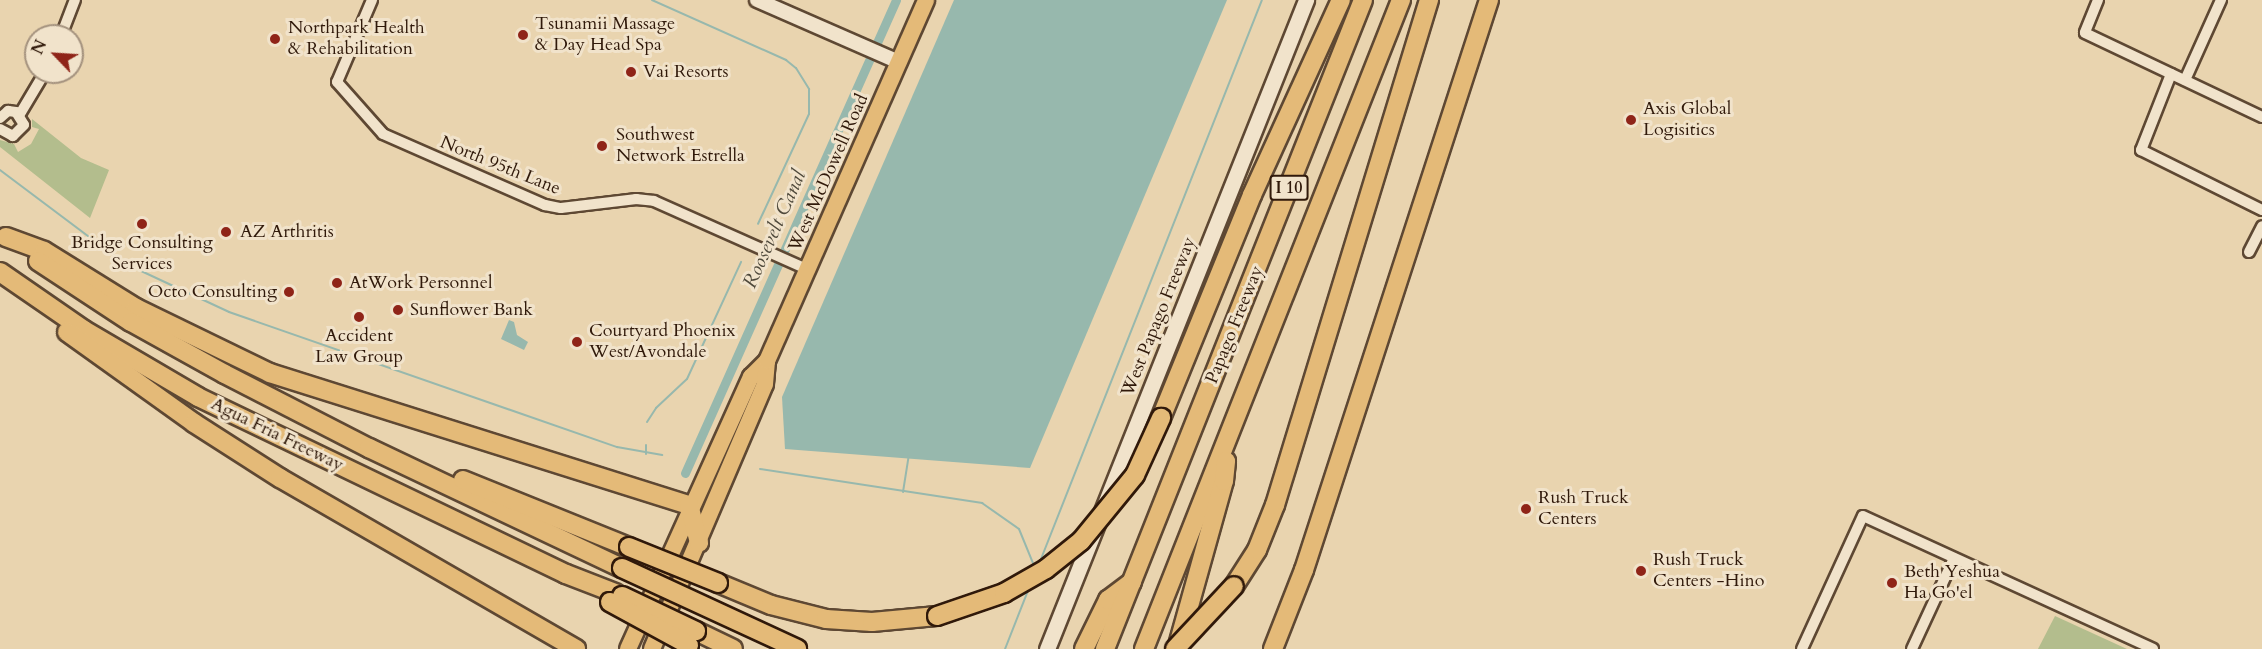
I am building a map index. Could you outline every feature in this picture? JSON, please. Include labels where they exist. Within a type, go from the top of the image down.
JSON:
[{"type":"highway","points":[[322,422],[771,604],[826,619],[883,622],[937,616],[1004,593],[1046,569],[1081,541],[1135,475],[1161,418],[1252,195],[1341,0]]},
{"type":"highway","name":"Papago Freeway","points":[[1105,649],[1364,0]]},
{"type":"highway","name":"Papago Freeway","points":[[1144,649],[1401,0]]},
{"type":"highway","points":[[1176,649],[1234,586],[1257,550],[1275,505],[1429,0]]},
{"type":"highway","points":[[1273,649],[1304,570],[1489,0]]},
{"type":"highway","points":[[3,235],[44,251],[144,312],[270,373],[691,508],[699,543]]},
{"type":"highway","name":"Agua Fria Freeway","points":[[3,235],[63,280],[131,322],[322,422]]},
{"type":"highway","name":"Agua Fria Freeway","points":[[0,272],[108,346],[198,397],[566,574],[694,642],[732,649]]},
{"type":"highway","points":[[0,283],[214,437],[425,564],[576,649]]},
{"type":"highway","points":[[322,422],[369,448],[797,649]]},
{"type":"highway","points":[[1176,649],[1224,481],[1228,438]]},
{"type":"highway","points":[[1084,649],[1108,600],[1132,582]]},
{"type":"main road","name":"West McDowell Road","points":[[652,649],[765,384],[767,361],[926,0]]},
{"type":"main road","name":"West Papago Freeway","points":[[1047,649],[1306,0]]},
{"type":"main road","name":"West McDowell Road","points":[[628,649],[751,377],[767,361]]},
{"type":"street","points":[[66,24],[75,0]]},
{"type":"street","name":"North 95th Lane","points":[[372,0],[337,82],[379,129],[394,140],[545,205],[561,208],[636,199],[654,201],[807,269]]},
{"type":"street","points":[[757,0],[771,3],[899,62]]},
{"type":"street","points":[[2098,0],[2085,33],[2262,117]]},
{"type":"street","points":[[2185,80],[2221,0]]},
{"type":"street","points":[[2171,74],[2141,150],[2262,210]]},
{"type":"street","points":[[20,114],[38,84]]},
{"type":"street","points":[[0,118],[8,111],[20,114]]},
{"type":"street","points":[[0,129],[9,136],[21,133],[24,125],[20,114]]},
{"type":"street","points":[[2249,252],[2262,226]]},
{"type":"street","points":[[1802,649],[1863,516],[2153,649]]},
{"type":"street","points":[[1912,649],[1954,558]]},
{"type":"green space","points":[[32,119],[81,158],[109,170],[90,218],[0,147],[0,140],[14,144],[18,152],[31,144],[39,129],[32,127]]},
{"type":"green space","points":[[2055,616],[2127,649],[2038,649]]},
{"type":"water","points":[[954,0],[1227,0],[1030,468],[785,449],[782,397]]},
{"type":"water","points":[[509,320],[514,322],[517,335],[528,342],[524,350],[501,339]]},
{"type":"waterway","points":[[652,0],[786,60],[796,68],[809,89],[809,114],[758,224]]},
{"type":"waterway","name":"Roosevelt Canal","points":[[685,473],[896,0]]},
{"type":"waterway","points":[[1039,564],[1262,0]]},
{"type":"waterway","points":[[0,170],[124,263],[229,312],[617,447],[662,455]]},
{"type":"waterway","points":[[647,422],[656,408],[687,379],[741,262]]},
{"type":"waterway","points":[[646,445],[646,454]]},
{"type":"waterway","points":[[903,492],[909,456]]},
{"type":"waterway","points":[[760,469],[982,503],[1019,529],[1035,568]]},
{"type":"waterway","points":[[1005,649],[1029,588]]},
{"type":"place","name":"Tsunamii Massage & Day Head Spa","points":[[523,35]]},
{"type":"place","name":"Northpark Health & Rehabilitation","points":[[275,39]]},
{"type":"place","name":"Vai Resorts","points":[[631,72]]},
{"type":"place","name":"Axis Global Logisitics","points":[[1631,120]]},
{"type":"place","name":"Southwest Network Estrella","points":[[602,146]]},
{"type":"place","name":"Bridge Consulting Services","points":[[142,224]]},
{"type":"place","name":"AZ Arthritis","points":[[226,232]]},
{"type":"place","name":"AtWork Personnel","points":[[337,283]]},
{"type":"place","name":"Octo Consulting","points":[[289,292]]},
{"type":"place","name":"Sunflower Bank","points":[[398,310]]},
{"type":"place","name":"Accident Law Group","points":[[359,317]]},
{"type":"place","name":"Courtyard Phoenix West/Avondale","points":[[577,342]]},
{"type":"place","name":"Rush Truck Centers","points":[[1526,509]]},
{"type":"place","name":"Rush Truck Centers -Hino","points":[[1641,571]]},
{"type":"place","name":"Beth Yeshua Ha Go'el","points":[[1892,583]]}]
